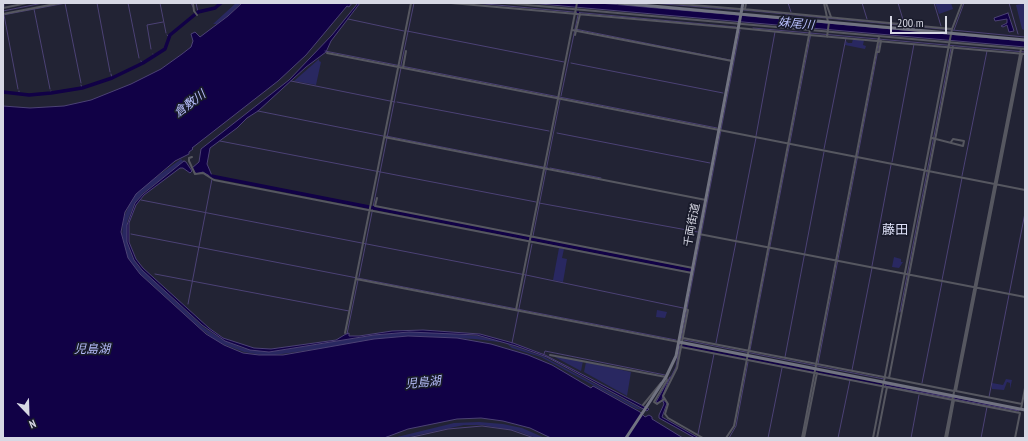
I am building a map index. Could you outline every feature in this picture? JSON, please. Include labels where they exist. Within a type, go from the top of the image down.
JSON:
[{"type":"street","points":[[3,8],[27,3]]},
{"type":"street","points":[[3,14],[60,3]]},
{"type":"street","points":[[193,3],[197,15]]},
{"type":"street","points":[[401,67],[411,3]]},
{"type":"street","points":[[451,3],[576,11],[580,14],[739,26]]},
{"type":"street","points":[[505,3],[809,34],[828,34],[880,40],[950,44],[953,47],[1021,53]]},
{"type":"street","points":[[576,35],[577,3]]},
{"type":"street","points":[[619,3],[743,9],[951,31]]},
{"type":"street","points":[[668,3],[741,14],[904,25],[1025,40]]},
{"type":"street","name":"千両街道","points":[[626,438],[664,382],[681,344],[692,268],[701,234],[706,200],[721,130],[742,3]]},
{"type":"street","points":[[743,9],[746,3]]},
{"type":"street","points":[[825,3],[829,19],[828,34]]},
{"type":"street","points":[[935,132],[951,31],[962,3]]},
{"type":"street","points":[[517,310],[558,97],[580,14]]},
{"type":"street","points":[[575,30],[732,61]]},
{"type":"street","points":[[809,34],[828,34],[846,38],[950,44],[1021,53]]},
{"type":"street","points":[[726,438],[734,425],[809,34]]},
{"type":"street","points":[[803,438],[880,40]]},
{"type":"street","points":[[873,438],[878,422],[932,143],[953,47]]},
{"type":"street","points":[[946,438],[1021,53],[1025,49]]},
{"type":"street","points":[[345,333],[363,243],[372,208],[377,172],[386,137],[391,101],[406,51]]},
{"type":"street","points":[[327,53],[558,97],[1025,190]]},
{"type":"street","points":[[386,137],[706,200]]},
{"type":"street","points":[[933,139],[963,146],[964,141],[953,139],[951,142]]},
{"type":"street","points":[[192,157],[188,160],[192,166],[191,169],[197,175],[203,173],[212,179],[692,268]]},
{"type":"street","points":[[372,208],[377,198]]},
{"type":"street","points":[[372,208],[531,238],[692,273]]},
{"type":"street","points":[[701,234],[1025,296]]},
{"type":"street","points":[[357,278],[681,344],[784,358],[817,368],[852,371],[886,382],[937,390],[1022,411]]},
{"type":"street","points":[[550,355],[666,377],[667,380],[654,400],[657,404],[663,400],[664,394],[677,368],[683,338],[686,309]]},
{"type":"street","points":[[683,338],[748,354],[886,382],[1022,404]]},
{"type":"street","points":[[643,405],[660,383],[664,382]]},
{"type":"street","points":[[886,382],[937,390]]},
{"type":"street","points":[[1015,438],[1022,411],[1025,388]]},
{"type":"street","points":[[663,400],[668,404],[664,414],[666,417],[703,438]]},
{"type":"street","points":[[877,438],[878,422]]},
{"type":"shaded area","points":[[236,3],[241,3],[228,16],[217,24],[213,24]]},
{"type":"shaded area","points":[[935,3],[951,3],[953,9],[939,14]]},
{"type":"shaded area","points":[[1025,3],[1024,30],[1022,29],[1016,5]]},
{"type":"shaded area","points":[[853,39],[864,40],[863,45],[866,46],[865,49],[845,45],[846,41],[848,43],[852,43]]},
{"type":"shaded area","points":[[319,59],[321,62],[316,85],[294,81]]},
{"type":"shaded area","points":[[181,159],[184,162],[143,193],[134,204],[127,222],[127,242],[132,257],[138,266],[203,327],[221,339],[242,348],[269,352],[375,335],[409,332],[477,336],[507,343],[475,339],[408,336],[268,356],[244,352],[218,342],[201,329],[135,269],[128,258],[122,239],[123,220],[131,200],[140,189]]},
{"type":"shaded area","points":[[559,248],[564,249],[562,258],[567,259],[563,282],[553,280]]},
{"type":"shaded area","points":[[894,257],[901,259],[901,262],[903,262],[899,268],[892,267]]},
{"type":"shaded area","points":[[657,310],[667,312],[665,318],[656,317]]},
{"type":"shaded area","points":[[507,344],[544,357],[643,410],[637,409],[541,357],[512,348]]},
{"type":"shaded area","points":[[553,356],[583,361],[581,371]]},
{"type":"shaded area","points":[[586,362],[631,372],[627,396],[584,372]]},
{"type":"shaded area","points":[[1006,379],[1012,380],[1010,389],[1010,383],[1007,382],[1004,390],[992,389],[992,383],[1003,385]]},
{"type":"shaded area","points":[[479,422],[503,424],[522,428],[545,438],[536,438],[517,431],[482,425],[464,425],[404,438],[393,438],[454,423]]},
{"type":"water","name":"児島湖","points":[[242,3],[352,3],[349,7],[347,6],[306,55],[278,81],[192,148],[193,149],[189,152],[189,154],[175,161],[136,194],[125,212],[121,232],[128,258],[140,274],[206,334],[224,345],[243,353],[283,355],[374,339],[408,336],[457,338],[491,344],[528,355],[552,365],[591,388],[593,386],[640,412],[645,417],[649,415],[652,419],[683,438],[551,438],[530,428],[503,421],[481,418],[457,419],[408,429],[384,438],[3,438],[3,106],[30,108],[64,106],[91,100],[131,84],[161,69],[182,54],[191,47],[193,41],[191,34],[195,32],[200,37],[228,16]]},
{"type":"water","points":[[358,3],[360,3],[331,41],[326,52],[306,67],[258,111],[210,148],[207,164],[213,178],[203,172],[196,174],[192,168],[199,162],[201,149],[289,80],[332,35]]},
{"type":"water","name":"妹尾川","points":[[529,3],[599,3],[738,15],[1025,41],[1025,47]]},
{"type":"water","points":[[1008,13],[1014,31],[1009,32],[1007,25],[1003,27],[1001,26],[1007,23],[1007,19],[995,21],[994,18]]},
{"type":"water","points":[[184,161],[192,171],[190,173],[183,168],[180,168],[144,195],[136,205],[129,223],[129,242],[136,259],[143,268],[209,328],[223,338],[254,348],[271,349],[336,340],[349,333],[349,336],[359,336],[392,331],[423,330],[480,334],[513,343],[545,355],[649,409],[647,411],[547,357],[477,335],[409,332],[374,335],[269,352],[250,350],[225,341],[202,325],[142,270],[134,260],[127,242],[127,225],[135,203],[143,194]]},
{"type":"water","points":[[670,377],[662,399],[667,403],[662,417],[699,438],[695,438],[659,418],[664,404],[663,401],[656,402]]},
{"type":"water","points":[[885,384],[952,397],[952,398],[885,386]]},
{"type":"water","points":[[954,397],[1019,410],[1019,411],[954,399]]},
{"type":"waterway","points":[[3,11],[43,3]]},
{"type":"waterway","points":[[65,3],[81,83]]},
{"type":"waterway","points":[[3,15],[66,3]]},
{"type":"waterway","points":[[97,3],[110,72]]},
{"type":"waterway","points":[[128,3],[139,58]]},
{"type":"waterway","points":[[160,3],[166,33]]},
{"type":"waterway","points":[[191,3],[193,7]]},
{"type":"waterway","points":[[196,3],[198,12]]},
{"type":"waterway","points":[[3,92],[29,95],[51,93],[82,88],[112,78],[143,63],[165,49],[170,35],[198,12],[215,8],[221,3]]},
{"type":"waterway","points":[[401,65],[414,3]]},
{"type":"waterway","points":[[475,3],[736,27]]},
{"type":"waterway","points":[[652,3],[740,10]]},
{"type":"waterway","points":[[788,3],[791,12]]},
{"type":"waterway","points":[[862,3],[867,19]]},
{"type":"waterway","points":[[898,3],[904,23]]},
{"type":"waterway","points":[[934,3],[941,26]]},
{"type":"waterway","points":[[954,30],[964,3]]},
{"type":"waterway","points":[[1009,3],[1018,34]]},
{"type":"waterway","points":[[34,9],[50,89]]},
{"type":"waterway","points":[[743,10],[1025,37]]},
{"type":"waterway","points":[[4,15],[18,89]]},
{"type":"waterway","points":[[561,96],[578,15]]},
{"type":"waterway","points":[[348,19],[404,31]]},
{"type":"waterway","points":[[151,49],[147,25],[163,22]]},
{"type":"waterway","points":[[753,28],[1025,52]]},
{"type":"waterway","points":[[575,29],[730,60]]},
{"type":"waterway","points":[[681,340],[740,30]]},
{"type":"waterway","points":[[407,31],[564,62]]},
{"type":"waterway","points":[[756,136],[775,32]]},
{"type":"waterway","points":[[750,350],[811,33]]},
{"type":"waterway","points":[[824,149],[846,38]]},
{"type":"waterway","points":[[818,364],[880,39]]},
{"type":"waterway","points":[[892,162],[914,44]]},
{"type":"waterway","points":[[900,312],[951,48]]},
{"type":"waterway","points":[[325,51],[717,128]]},
{"type":"waterway","points":[[962,176],[987,51]]},
{"type":"waterway","points":[[571,63],[723,93]]},
{"type":"waterway","points":[[359,277],[401,68]]},
{"type":"waterway","points":[[111,74],[112,78]]},
{"type":"waterway","points":[[291,81],[395,102]]},
{"type":"waterway","points":[[532,241],[560,100]]},
{"type":"waterway","points":[[397,102],[549,131]]},
{"type":"waterway","points":[[258,111],[383,136]]},
{"type":"waterway","points":[[557,133],[710,163]]},
{"type":"waterway","points":[[386,136],[548,168]]},
{"type":"waterway","points":[[736,240],[756,138]]},
{"type":"waterway","points":[[220,141],[536,202]]},
{"type":"waterway","points":[[785,357],[824,152]]},
{"type":"waterway","points":[[872,266],[891,165]]},
{"type":"waterway","points":[[550,168],[601,178]]},
{"type":"waterway","points":[[211,176],[690,270]]},
{"type":"waterway","points":[[942,280],[962,178]]},
{"type":"waterway","points":[[188,304],[212,179]]},
{"type":"waterway","points":[[141,200],[526,275],[683,308]]},
{"type":"waterway","points":[[539,203],[698,232]]},
{"type":"waterway","points":[[989,397],[1025,213]]},
{"type":"waterway","points":[[131,234],[676,340]]},
{"type":"waterway","points":[[716,343],[736,242]]},
{"type":"waterway","points":[[512,343],[532,244]]},
{"type":"waterway","points":[[852,370],[872,268]]},
{"type":"waterway","points":[[155,274],[349,311]]},
{"type":"waterway","points":[[347,334],[358,280]]},
{"type":"waterway","points":[[922,383],[942,282]]},
{"type":"waterway","points":[[684,340],[884,379]]},
{"type":"waterway","points":[[670,379],[676,367],[680,345]]},
{"type":"waterway","points":[[680,345],[884,385]]},
{"type":"waterway","points":[[544,354],[545,351],[665,375]]},
{"type":"waterway","points":[[698,434],[714,354]]},
{"type":"waterway","points":[[729,438],[736,426],[748,362]]},
{"type":"waterway","points":[[768,438],[782,368]]},
{"type":"waterway","points":[[838,438],[850,380]]},
{"type":"waterway","points":[[911,438],[919,395]]},
{"type":"waterway","points":[[981,438],[987,407]]},
{"type":"waterway","points":[[408,438],[448,429],[482,426],[511,430],[534,438]]},
{"type":"district","name":"藤田","points":[[895,230]]},
{"type":"water label","name":"倉敷川","points":[[190,104]]}]
